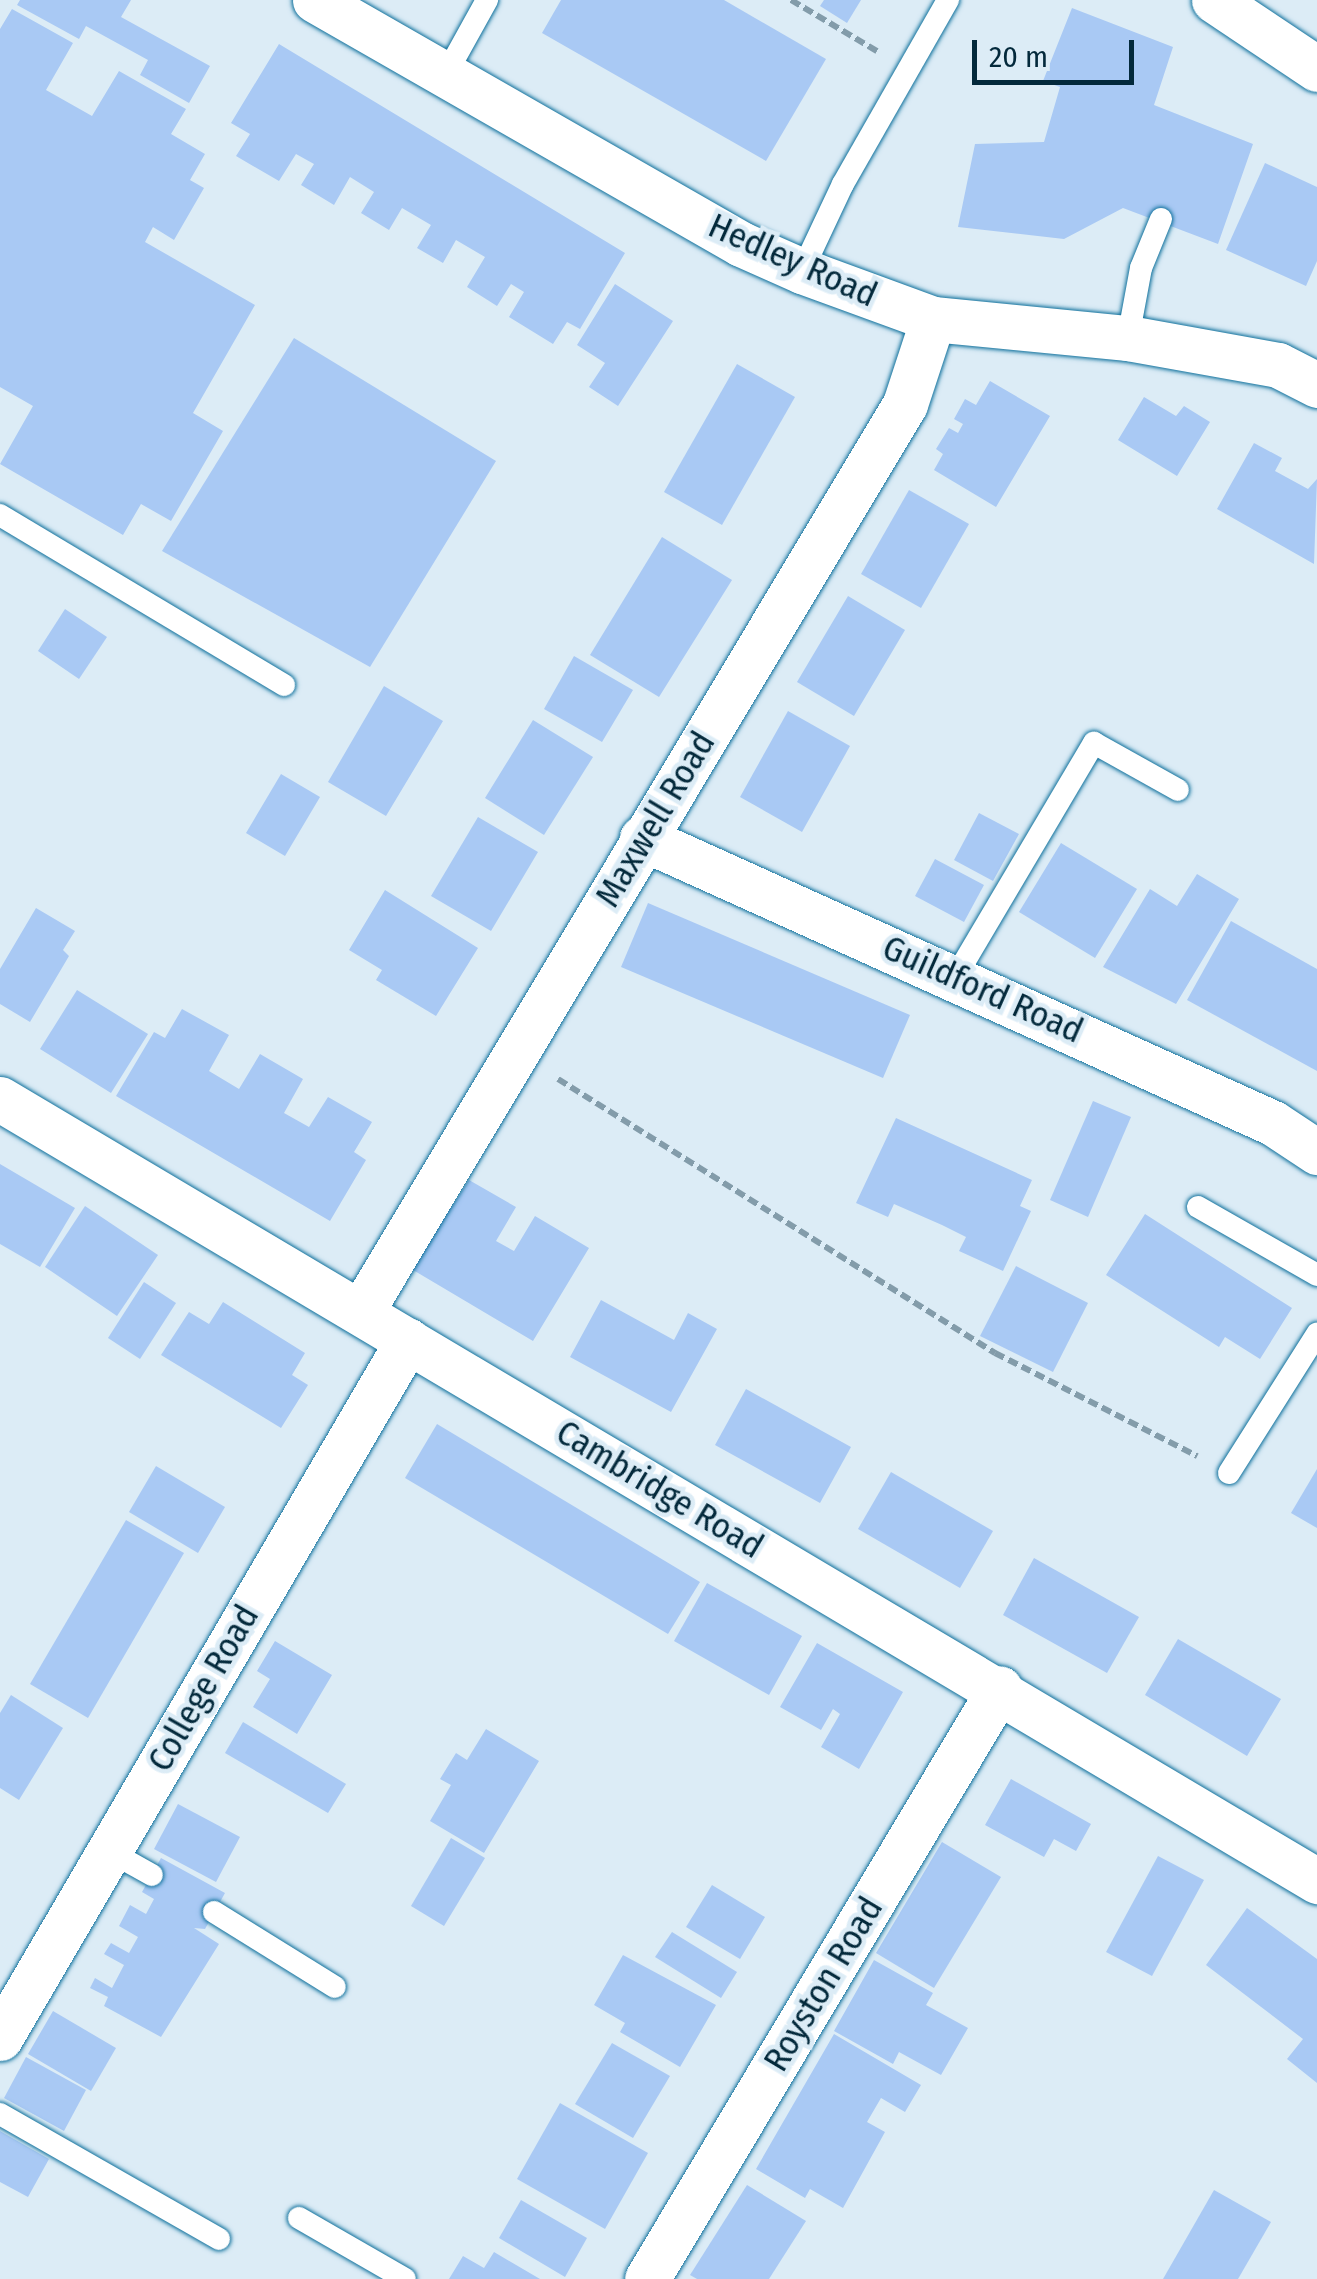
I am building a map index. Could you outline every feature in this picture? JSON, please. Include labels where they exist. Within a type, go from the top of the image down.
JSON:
[{"type":"street","name":"Hedley Road","points":[[315,0],[742,244],[802,271],[933,319],[1128,338],[1278,365],[1317,385]]},
{"type":"street","points":[[1214,0],[1317,69]]},
{"type":"street","name":"Maxwell Road","points":[[361,1312],[904,404],[933,319]]},
{"type":"street","name":"Guildford Road","points":[[642,838],[956,976],[1273,1123],[1317,1152]]},
{"type":"street","name":"Cambridge Road","points":[[0,1099],[1000,1688],[1317,1881]]},
{"type":"street","name":"College Road","points":[[0,2038],[408,1340]]},
{"type":"street","name":"Royston Road","points":[[646,2279],[1000,1688]]},
{"type":"lane","points":[[446,74],[487,0]]},
{"type":"lane","points":[[802,271],[820,226],[948,0]]},
{"type":"lane","points":[[1128,338],[1141,268],[1162,219]]},
{"type":"lane","points":[[0,514],[284,685]]},
{"type":"lane","points":[[956,976],[1094,744],[1178,790]]},
{"type":"lane","points":[[1198,1207],[1317,1275]]},
{"type":"lane","points":[[1229,1473],[1317,1334]]},
{"type":"lane","points":[[109,1851],[152,1875]]},
{"type":"lane","points":[[214,1912],[335,1987]]},
{"type":"lane","points":[[0,2114],[219,2239]]},
{"type":"lane","points":[[299,2218],[404,2279]]},
{"type":"path","points":[[790,0],[908,69]]},
{"type":"path","points":[[516,1053],[995,1353],[1229,1473]]},
{"type":"building","points":[[20,0],[131,0],[121,17],[210,66],[189,103],[140,75],[148,60],[86,26],[79,39],[17,5]]},
{"type":"building","points":[[561,0],[724,0],[826,59],[766,161],[542,33]]},
{"type":"building","points":[[824,0],[861,0],[847,23],[820,6]]},
{"type":"building","points":[[1072,8],[1173,47],[1154,105],[1253,144],[1218,244],[1123,208],[1064,239],[958,227],[975,144],[1044,142],[1060,87],[1043,81]]},
{"type":"building","points":[[12,9],[73,43],[46,90],[92,116],[119,71],[186,109],[171,134],[205,154],[190,180],[204,188],[174,240],[153,227],[145,242],[255,305],[193,413],[223,431],[171,521],[141,504],[123,535],[0,464],[33,406],[0,387],[0,29]]},
{"type":"building","points":[[279,44],[625,253],[580,329],[567,322],[553,344],[509,317],[524,292],[511,284],[497,306],[467,287],[485,257],[456,240],[443,263],[417,248],[431,225],[402,208],[389,230],[361,213],[374,192],[350,177],[334,205],[301,185],[314,164],[296,154],[279,181],[236,156],[250,134],[231,123]]},
{"type":"building","points":[[1265,163],[1317,187],[1317,261],[1306,286],[1226,250]]},
{"type":"building","points":[[615,284],[673,321],[618,406],[589,387],[605,363],[577,345]]},
{"type":"building","points":[[294,338],[496,461],[370,667],[162,551]]},
{"type":"building","points":[[737,364],[795,397],[722,525],[664,492]]},
{"type":"building","points":[[990,381],[1050,416],[996,507],[934,470],[943,454],[936,449],[949,428],[958,433],[963,424],[954,419],[965,399],[976,405]]},
{"type":"building","points":[[1144,397],[1176,416],[1184,406],[1210,422],[1177,476],[1118,440]]},
{"type":"building","points":[[1254,443],[1282,458],[1275,471],[1308,489],[1317,479],[1314,564],[1217,509]]},
{"type":"building","points":[[909,490],[969,524],[921,608],[861,574]]},
{"type":"building","points":[[662,537],[732,580],[659,697],[590,655]]},
{"type":"building","points":[[848,596],[905,630],[854,716],[797,682]]},
{"type":"building","points":[[65,609],[107,637],[79,679],[38,651]]},
{"type":"building","points":[[574,656],[633,690],[602,742],[544,709]]},
{"type":"building","points":[[384,686],[443,721],[386,816],[328,782]]},
{"type":"building","points":[[788,711],[850,746],[802,832],[740,797]]},
{"type":"building","points":[[533,720],[593,757],[544,835],[485,798]]},
{"type":"building","points":[[281,774],[320,797],[285,856],[246,833]]},
{"type":"building","points":[[979,813],[1019,834],[993,881],[954,860]]},
{"type":"building","points":[[478,817],[538,852],[491,931],[431,896]]},
{"type":"building","points":[[1061,843],[1137,889],[1095,958],[1019,912]]},
{"type":"building","points":[[935,859],[984,885],[964,922],[915,896]]},
{"type":"building","points":[[1197,874],[1239,899],[1176,1004],[1103,967],[1150,889],[1177,906]]},
{"type":"building","points":[[385,890],[478,948],[436,1016],[376,980],[382,970],[349,950]]},
{"type":"building","points":[[648,903],[910,1015],[883,1078],[621,967]]},
{"type":"building","points":[[36,908],[75,931],[63,950],[69,956],[30,1022],[0,1004],[0,969]]},
{"type":"building","points":[[1231,921],[1317,969],[1317,1071],[1187,1000]]},
{"type":"building","points":[[77,990],[148,1034],[111,1093],[40,1049]]},
{"type":"building","points":[[182,1009],[229,1035],[209,1071],[239,1089],[260,1054],[303,1079],[284,1113],[309,1127],[328,1097],[372,1122],[354,1152],[366,1160],[330,1221],[116,1096],[154,1032],[165,1038]]},
{"type":"building","points":[[1093,1101],[1131,1117],[1088,1217],[1050,1200]]},
{"type":"building","points":[[896,1118],[1032,1180],[1020,1206],[1031,1211],[1003,1271],[959,1251],[966,1237],[942,1225],[894,1204],[888,1217],[856,1203]]},
{"type":"building","points":[[0,1164],[75,1208],[40,1267],[0,1244]]},
{"type":"building","points":[[469,1180],[516,1207],[496,1241],[514,1251],[535,1216],[589,1248],[533,1341],[408,1267],[446,1203],[452,1207]]},
{"type":"building","points":[[85,1206],[158,1255],[117,1316],[45,1267]]},
{"type":"building","points":[[1145,1214],[1292,1308],[1260,1359],[1225,1337],[1219,1347],[1106,1275]]},
{"type":"building","points":[[1016,1266],[1088,1303],[1053,1372],[980,1336]]},
{"type":"building","points":[[144,1282],[176,1303],[140,1359],[108,1338]]},
{"type":"building","points":[[601,1300],[674,1340],[688,1313],[717,1329],[671,1412],[570,1357]]},
{"type":"building","points":[[223,1302],[305,1353],[292,1375],[308,1385],[281,1428],[161,1355],[189,1312],[209,1324]]},
{"type":"building","points":[[746,1389],[851,1447],[820,1503],[715,1445]]},
{"type":"building","points":[[437,1424],[700,1582],[668,1634],[405,1478]]},
{"type":"building","points":[[156,1466],[225,1507],[198,1553],[129,1512]]},
{"type":"building","points":[[1317,1469],[1317,1528],[1291,1513]]},
{"type":"building","points":[[891,1472],[993,1531],[960,1588],[858,1529]]},
{"type":"building","points":[[126,1520],[184,1553],[88,1718],[30,1684]]},
{"type":"building","points":[[1034,1558],[1139,1617],[1107,1673],[1003,1615]]},
{"type":"building","points":[[707,1583],[802,1636],[769,1695],[674,1641]]},
{"type":"building","points":[[1178,1639],[1281,1699],[1247,1756],[1145,1695]]},
{"type":"building","points":[[275,1641],[332,1675],[297,1734],[253,1707],[270,1679],[257,1671]]},
{"type":"building","points":[[817,1643],[903,1692],[859,1769],[821,1747],[840,1714],[833,1709],[821,1730],[780,1707]]},
{"type":"building","points":[[11,1695],[63,1728],[19,1800],[0,1788],[0,1713]]},
{"type":"building","points":[[243,1722],[346,1784],[328,1813],[225,1753]]},
{"type":"building","points":[[486,1729],[539,1761],[484,1853],[430,1821],[451,1785],[440,1779],[456,1753],[467,1760]]},
{"type":"building","points":[[1011,1779],[1091,1824],[1076,1851],[1054,1839],[1044,1857],[985,1825]]},
{"type":"building","points":[[178,1804],[240,1837],[216,1882],[154,1849]]},
{"type":"building","points":[[451,1838],[485,1858],[444,1926],[411,1906]]},
{"type":"building","points":[[942,1842],[1001,1877],[934,1988],[876,1953]]},
{"type":"building","points":[[1158,1856],[1204,1880],[1152,1976],[1106,1952]]},
{"type":"building","points":[[161,1858],[225,1893],[205,1929],[194,1928],[219,1944],[161,2037],[104,2006],[108,1997],[90,1988],[95,1978],[112,1988],[124,1965],[104,1954],[111,1943],[129,1953],[138,1937],[119,1926],[130,1905],[146,1914],[154,1899],[142,1892]]},
{"type":"building","points":[[712,1885],[765,1917],[740,1959],[686,1927]]},
{"type":"building","points":[[1247,1908],[1317,1959],[1317,2083],[1287,2059],[1303,2039],[1206,1965]]},
{"type":"building","points":[[672,1932],[737,1972],[721,1998],[655,1957]]},
{"type":"building","points":[[623,1955],[716,2005],[680,2067],[620,2032],[625,2023],[594,2005]]},
{"type":"building","points":[[874,1960],[933,1993],[926,2005],[968,2028],[941,2075],[899,2052],[893,2064],[834,2031]]},
{"type":"building","points":[[53,2011],[116,2048],[91,2091],[28,2054]]},
{"type":"building","points":[[834,2034],[921,2085],[905,2112],[881,2098],[867,2122],[885,2132],[843,2208],[810,2189],[805,2198],[756,2169]]},
{"type":"building","points":[[612,2043],[670,2076],[633,2138],[575,2104]]},
{"type":"building","points":[[26,2057],[86,2090],[64,2131],[4,2098]]},
{"type":"building","points":[[560,2103],[648,2153],[605,2229],[517,2179]]},
{"type":"building","points":[[0,2131],[49,2159],[28,2197],[0,2182]]},
{"type":"building","points":[[747,2185],[806,2221],[769,2279],[697,2279],[690,2275]]},
{"type":"building","points":[[1214,2190],[1271,2222],[1238,2279],[1163,2279]]},
{"type":"building","points":[[521,2200],[587,2238],[565,2277],[499,2238]]},
{"type":"building","points":[[494,2252],[540,2279],[449,2279],[463,2256],[484,2268]]}]
